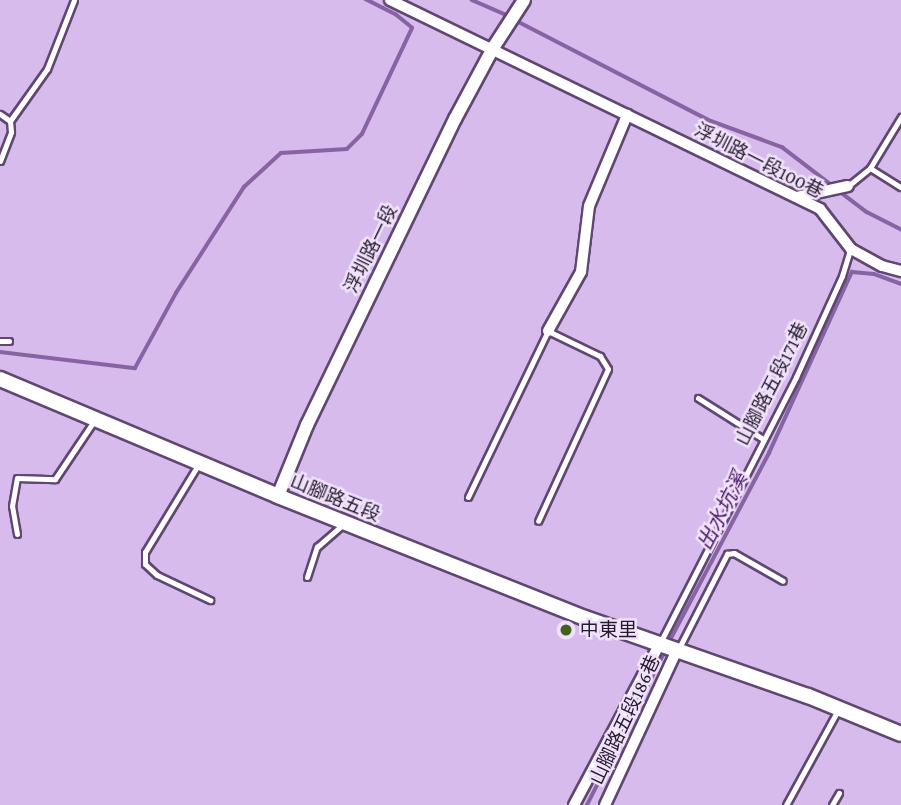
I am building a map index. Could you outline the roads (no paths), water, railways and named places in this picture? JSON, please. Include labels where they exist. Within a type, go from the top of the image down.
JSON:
[{"type":"main road","name":"山腳路五段","points":[[0,379],[278,496],[585,618],[677,650]]},
{"type":"main road","points":[[677,650],[839,708],[901,734]]},
{"type":"street","name":"浮圳路一段100巷","points":[[390,0],[820,209],[850,249],[882,266],[901,271]]},
{"type":"street","name":"浮圳路一段","points":[[278,496],[307,425],[493,48],[524,0]]},
{"type":"street","points":[[548,331],[580,272],[589,206],[627,115]]},
{"type":"street","points":[[797,197],[848,186]]},
{"type":"street","points":[[574,805],[660,643]]},
{"type":"street","name":"山腳路五段186巷","points":[[605,805],[677,650]]},
{"type":"lane","points":[[0,161],[11,132],[10,121],[47,69],[74,0]]},
{"type":"lane","points":[[0,114],[10,121]]},
{"type":"lane","points":[[848,186],[870,168],[901,118]]},
{"type":"lane","points":[[870,168],[901,187]]},
{"type":"lane","name":"山腳路五段171巷","points":[[660,643],[796,377],[842,276],[850,249]]},
{"type":"lane","points":[[468,497],[548,331],[600,356],[608,369],[538,521]]},
{"type":"lane","points":[[0,341],[9,341]]},
{"type":"lane","points":[[698,398],[763,439]]},
{"type":"lane","points":[[17,534],[12,506],[17,478],[55,479],[96,419]]},
{"type":"lane","points":[[200,463],[145,552],[145,564],[156,575],[210,600]]},
{"type":"lane","points":[[307,577],[317,547],[344,522]]},
{"type":"lane","points":[[677,650],[727,554],[734,553],[783,581]]},
{"type":"lane","points":[[786,805],[839,708]]},
{"type":"lane","points":[[832,805],[839,793]]},
{"type":"waterway","points":[[0,352],[135,368],[176,293],[244,187],[281,153],[347,149],[362,134],[412,28],[396,15],[366,0]]},
{"type":"waterway","points":[[472,0],[509,16]]},
{"type":"waterway","points":[[515,20],[711,121],[782,147],[833,186]]},
{"type":"waterway","points":[[839,191],[867,212],[901,229]]},
{"type":"waterway","name":"出水坑溪","points":[[668,644],[769,453],[852,272],[874,274],[901,284]]},
{"type":"waterway","name":"出水坑溪","points":[[587,805],[665,651]]},
{"type":"place","name":"中東里","points":[[566,630]]}]
